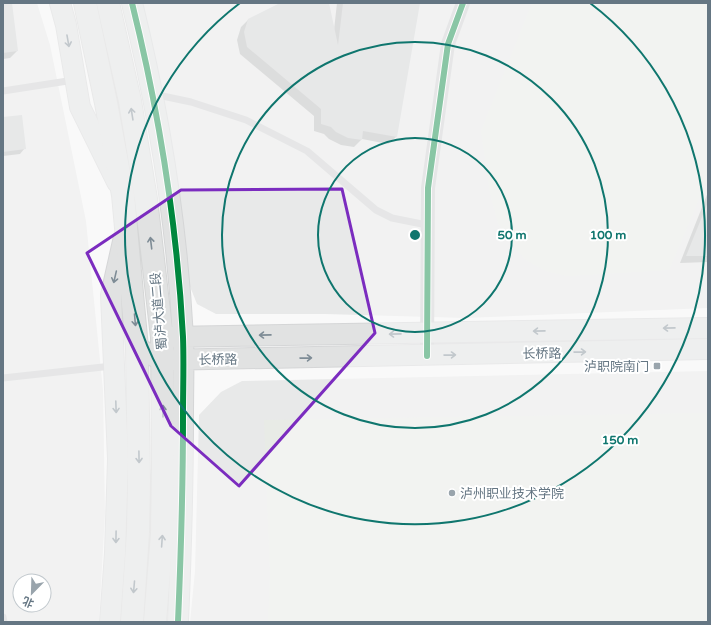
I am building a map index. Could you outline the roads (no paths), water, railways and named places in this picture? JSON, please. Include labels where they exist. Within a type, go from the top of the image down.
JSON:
[{"type":"highway","name":"蜀泸大道二段","points":[[85,3],[123,195],[137,348],[139,482],[138,532],[132,622]]},
{"type":"highway","name":"蜀泸大道二段","points":[[108,3],[130,101],[146,199],[172,337],[173,360],[163,468],[162,534],[155,622]]},
{"type":"street","points":[[60,3],[66,26],[80,107],[123,195]]},
{"type":"street","points":[[132,3],[162,150],[171,210],[172,337]]},
{"type":"street","points":[[427,356],[428,188],[448,44],[463,3]]},
{"type":"street","points":[[110,622],[115,553],[118,459],[111,295],[127,226]]},
{"type":"street","name":"长桥路","points":[[137,348],[172,337],[708,328]]},
{"type":"street","name":"长桥路","points":[[137,348],[173,360],[708,350]]},
{"type":"street","points":[[173,360],[183,496],[178,622]]},
{"type":"lane","points":[[3,91],[75,80]]},
{"type":"lane","points":[[151,93],[191,102],[246,120],[307,151],[376,210],[392,218],[427,225]]},
{"type":"lane","points":[[3,378],[115,365]]},
{"type":"lane","points":[[3,617],[4,622]]},
{"type":"place","name":"泸职院南门","points":[[657,366]]},
{"type":"place","name":"泸州职业技术学院","points":[[452,493]]}]
